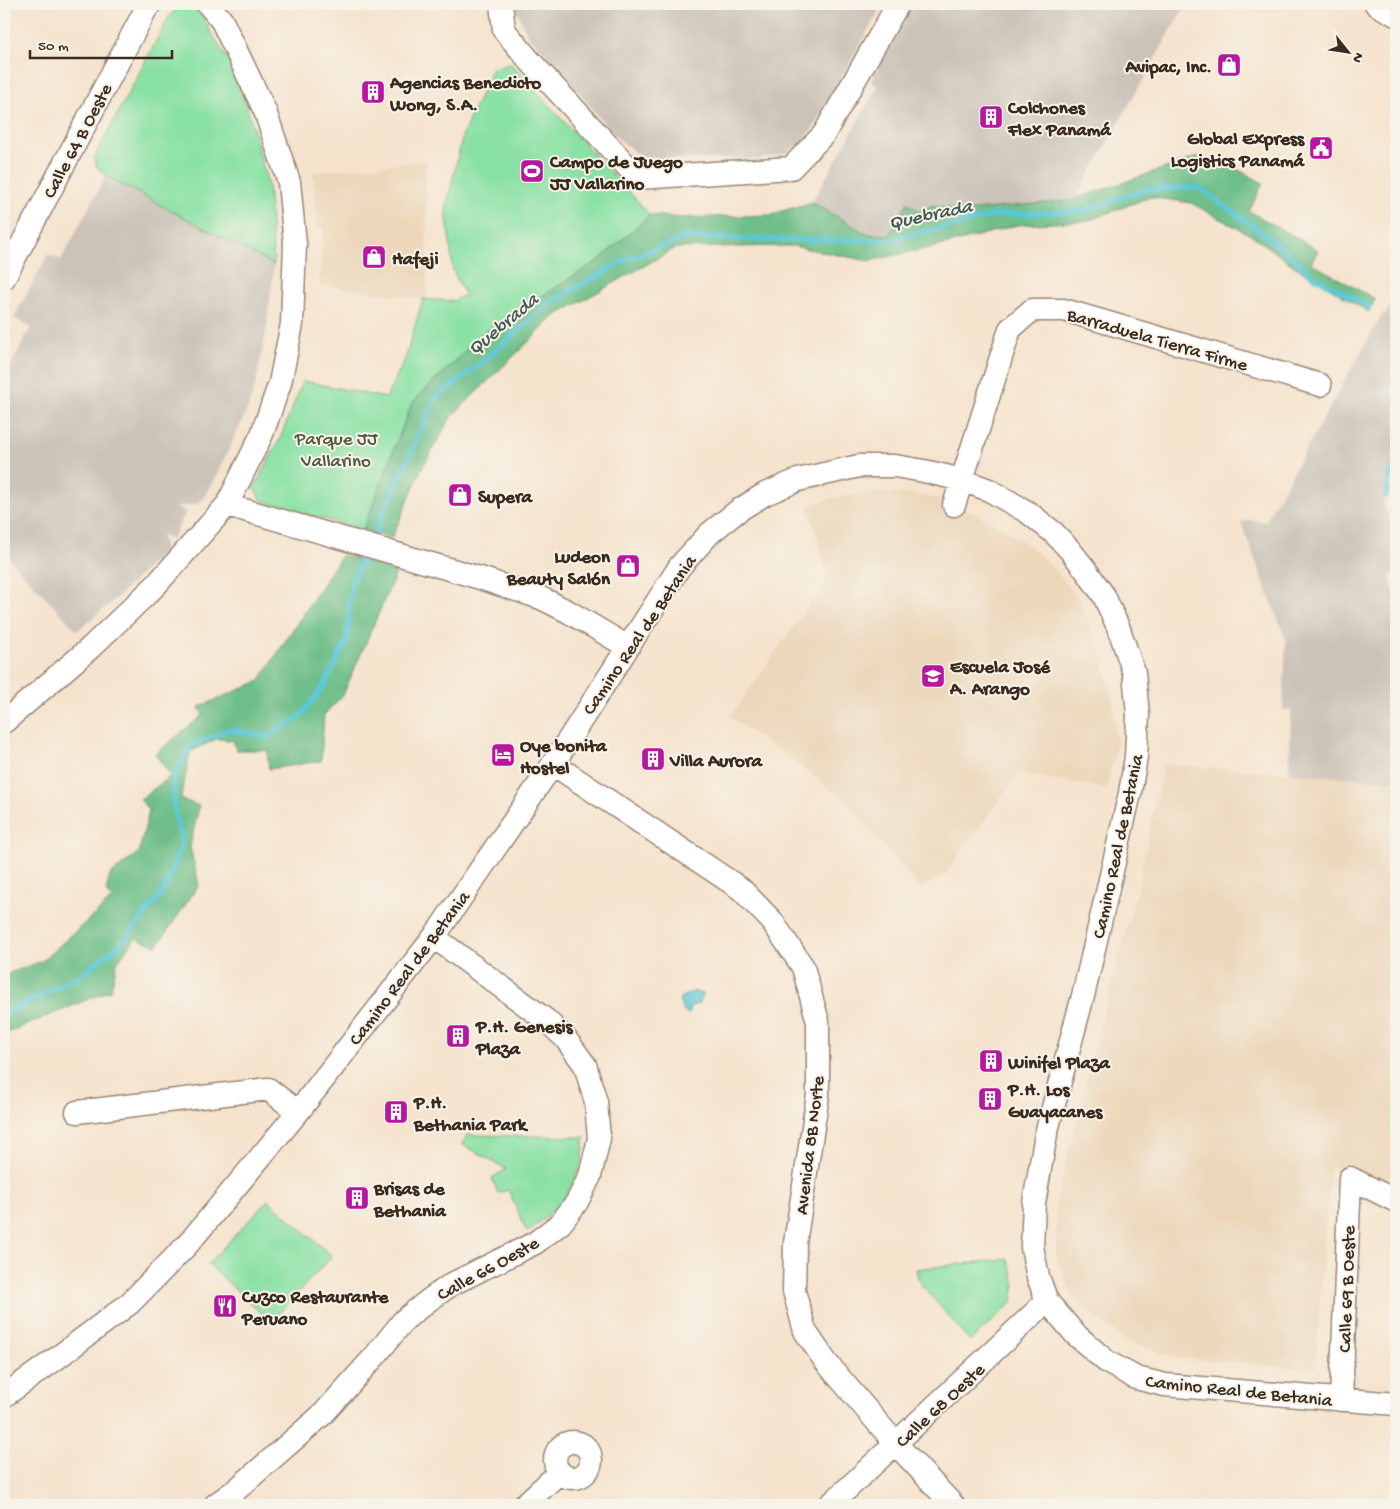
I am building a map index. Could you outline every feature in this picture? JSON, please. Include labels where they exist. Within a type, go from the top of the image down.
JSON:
[{"type":"street","name":"Calle 64 B Oeste","points":[[4,278],[150,4]]},
{"type":"street","points":[[4,722],[90,648],[155,586],[228,504],[262,434],[280,383],[292,324],[295,244],[289,182],[265,111],[222,21],[208,4]]},
{"type":"street","points":[[501,4],[504,30],[529,60],[638,178],[791,168],[824,134],[898,4]]},
{"type":"street","points":[[1376,4],[1396,15]]},
{"type":"street","name":"Barraduela Tierra Firme","points":[[954,505],[1010,330],[1032,310],[1064,310],[1320,385]]},
{"type":"street","name":"Camino Real de Betania","points":[[4,1396],[130,1303],[187,1245],[298,1112],[434,937],[553,764],[680,566],[710,533],[739,510],[766,494],[798,480],[859,466],[895,466],[962,480],[989,490],[1028,513],[1054,533],[1085,568],[1104,596],[1119,629],[1134,673],[1138,715],[1136,757],[1130,793],[1084,992],[1046,1134],[1034,1203],[1032,1247],[1038,1277],[1047,1301],[1075,1334],[1107,1362],[1136,1378],[1165,1385],[1396,1404]]},
{"type":"street","points":[[228,504],[542,598],[570,612],[628,647]]},
{"type":"street","name":"Avenida 8B Norte","points":[[553,764],[740,889],[772,920],[803,967],[818,1022],[818,1095],[795,1243],[794,1291],[805,1331],[826,1362],[896,1444],[953,1505]]},
{"type":"street","name":"Calle 66 Oeste","points":[[215,1505],[243,1484],[322,1414],[410,1315],[452,1284],[535,1243],[561,1222],[577,1202],[590,1176],[599,1139],[596,1102],[586,1065],[565,1038],[546,1020],[434,937]]},
{"type":"street","points":[[77,1112],[268,1089],[298,1112]]},
{"type":"street","name":"Calle 69 B Oeste","points":[[1340,1400],[1350,1178],[1396,1201]]},
{"type":"street","name":"Calle 68 Oeste","points":[[830,1505],[1047,1301]]},
{"type":"street","points":[[524,1505],[560,1472]]},
{"type":"shaded area","points":[[516,4],[883,4],[811,131],[798,145],[784,154],[758,159],[681,159],[642,157],[617,138],[538,45],[528,36],[517,12]]},
{"type":"shaded area","name":"Colchones Flex Panamá","points":[[914,4],[1186,4],[1076,198],[965,211],[933,205],[889,235],[867,234],[812,202],[878,86],[871,81]]},
{"type":"shaded area","name":"Hafeji","points":[[426,161],[427,300],[319,285],[323,229],[318,226],[313,172]]},
{"type":"shaded area","points":[[106,176],[274,265],[266,333],[256,382],[248,408],[215,478],[200,503],[176,507],[186,512],[172,540],[161,535],[165,550],[121,594],[77,631],[4,553],[4,379],[31,327],[14,318],[48,254],[61,260]]},
{"type":"shaded area","points":[[1396,295],[1396,459],[1387,476],[1384,504],[1396,540],[1396,572],[1389,576],[1396,599],[1396,781],[1289,773],[1291,710],[1283,710],[1286,640],[1241,523],[1247,520],[1265,522],[1383,313],[1386,314]]},
{"type":"shaded area","name":"Escuela José A. Arango","points":[[871,493],[912,494],[942,500],[976,514],[1006,530],[1033,549],[1057,572],[1077,597],[1102,657],[1112,695],[1117,745],[1106,789],[1018,773],[946,874],[920,888],[850,806],[813,775],[730,717],[828,578],[808,505],[838,497]]},
{"type":"shaded area","points":[[1163,764],[1396,781],[1396,1183],[1388,1178],[1330,1166],[1315,1369],[1178,1358],[1130,1343],[1103,1324],[1072,1296],[1056,1256],[1056,1204],[1091,1060],[1139,883]]},
{"type":"green space","points":[[178,8],[191,8],[200,13],[230,64],[248,110],[268,185],[274,265],[106,176],[97,167],[94,158],[170,15]]},
{"type":"green space","name":"Campo de Juego JJ Vallarino","points":[[511,64],[650,215],[599,260],[485,332],[412,403],[363,530],[262,501],[254,488],[279,441],[303,381],[386,398],[405,359],[423,299],[453,301],[465,295],[453,271],[446,209],[463,134],[492,68]]},
{"type":"green space","points":[[1197,157],[1227,164],[1263,183],[1249,211],[1318,250],[1311,263],[1375,299],[1369,312],[1294,266],[1256,238],[1191,203],[1150,197],[1087,221],[1017,225],[948,244],[869,261],[793,246],[676,248],[555,316],[451,417],[421,470],[392,538],[363,530],[412,403],[485,332],[599,260],[650,215],[682,218],[769,215],[812,202],[867,234],[889,235],[907,203],[920,211],[933,205],[965,211],[1072,200]]},
{"type":"green space","points":[[342,555],[397,571],[343,695],[324,715],[321,761],[269,769],[267,750],[236,750],[233,740],[216,739],[190,752],[181,799],[199,806],[190,847],[199,885],[157,946],[136,938],[117,962],[111,990],[4,1034],[4,975],[42,961],[112,899],[106,892],[110,875],[139,852],[149,811],[140,799],[171,776],[155,754],[203,715],[199,707],[259,681]]},
{"type":"green space","points":[[467,1135],[585,1137],[580,1168],[569,1190],[543,1220],[527,1232],[508,1190],[498,1193],[492,1178],[506,1169],[462,1144]]},
{"type":"green space","points":[[268,1200],[332,1256],[271,1322],[208,1264]]},
{"type":"green space","points":[[1008,1259],[1015,1284],[1012,1303],[970,1341],[919,1282],[916,1269]]},
{"type":"water","points":[[695,991],[699,994],[702,992],[703,996],[699,1003],[690,1007],[689,1014],[683,1011],[679,1000],[681,997]]},
{"type":"waterway","name":"Quebrada","points":[[371,541],[435,398],[478,366],[548,304],[625,260],[686,237],[784,240],[890,240],[996,215],[1083,211],[1145,190],[1198,187],[1268,237],[1315,277],[1369,307]]},
{"type":"waterway","points":[[1386,496],[1390,476],[1396,465]]},
{"type":"waterway","name":"Quebrada","points":[[4,1014],[79,976],[119,946],[163,892],[182,845],[174,807],[173,777],[190,746],[230,729],[266,737],[302,715],[325,684],[347,640],[351,584],[366,551]]},
{"type":"place","name":"Avipac, Inc.","points":[[1229,65]]},
{"type":"place","name":"Agencias Benedicto Wong, S.A.","points":[[373,92]]},
{"type":"place","name":"Colchones Flex Panamá","points":[[991,117]]},
{"type":"place","name":"Global Express Logistics Panamá","points":[[1321,148]]},
{"type":"place","name":"Campo de Juego JJ Vallarino","points":[[532,171]]},
{"type":"place","name":"Hafeji","points":[[374,257]]},
{"type":"place","name":"Supera","points":[[460,495]]},
{"type":"place","name":"Ludeon Beauty Salón","points":[[628,566]]},
{"type":"place","name":"Escuela José A. Arango","points":[[933,676]]},
{"type":"place","name":"Oye bonita Hostel","points":[[503,755]]},
{"type":"place","name":"Villa Aurora","points":[[653,759]]},
{"type":"place","name":"P.H. Genesis Plaza","points":[[458,1036]]},
{"type":"place","name":"Winifel Plaza","points":[[991,1061]]},
{"type":"place","name":"P.H. Los Guayacanes","points":[[990,1099]]},
{"type":"place","name":"P.H. Bethania Park","points":[[396,1112]]},
{"type":"place","name":"Brisas de Bethania","points":[[357,1198]]},
{"type":"place","name":"Cuzco Restaurante Peruano","points":[[225,1306]]},
{"type":"park label","name":"Parque JJ Vallarino","points":[[336,448]]}]
